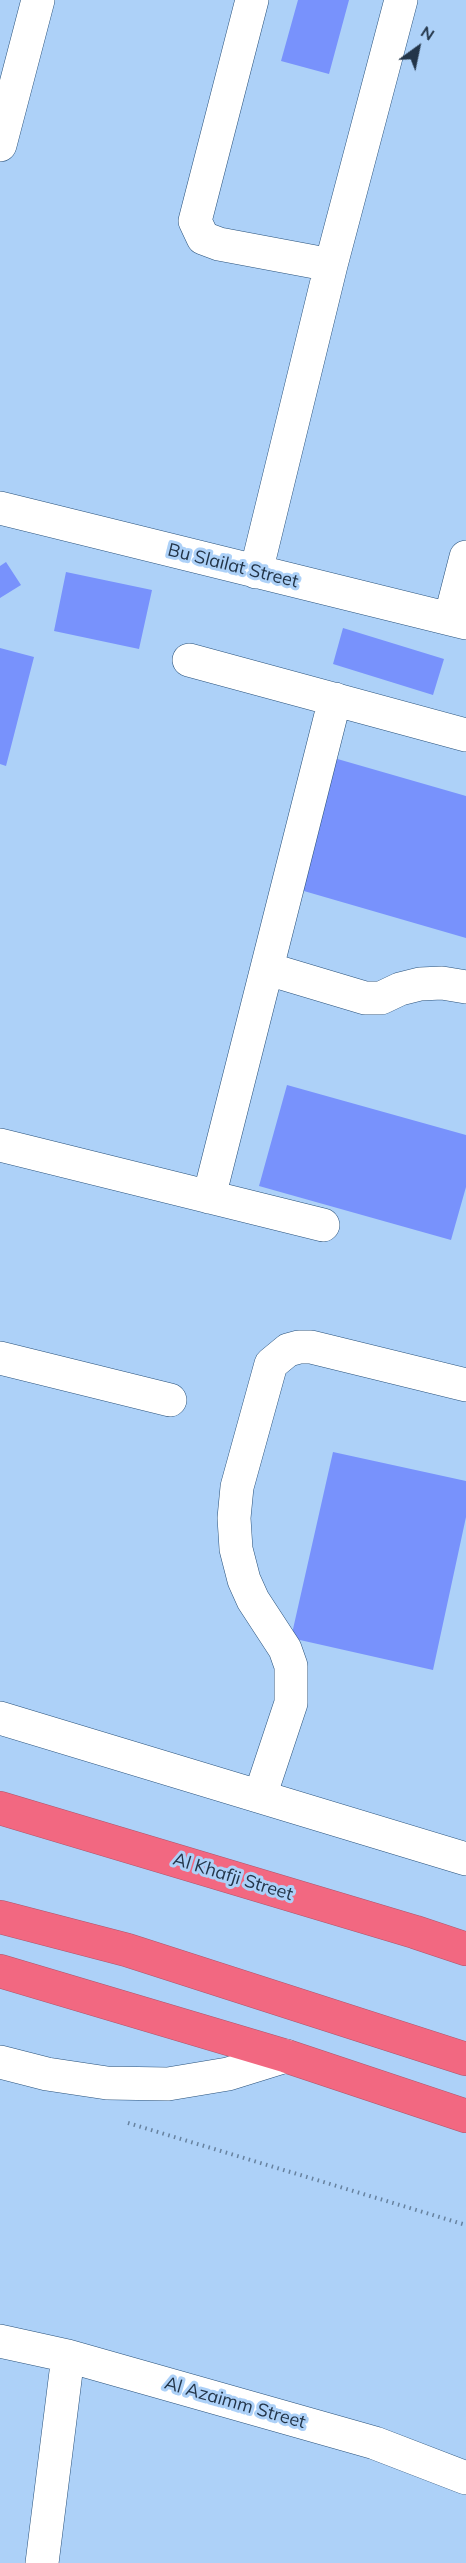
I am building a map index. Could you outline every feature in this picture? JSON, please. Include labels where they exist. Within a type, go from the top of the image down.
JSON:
[{"type":"highway","name":"Al Khafji Street","points":[[8,1807],[466,1949]]},
{"type":"highway","points":[[0,1917],[127,1950],[466,2058]]},
{"type":"highway","points":[[416,1932],[466,1938]]},
{"type":"highway","points":[[0,1971],[286,2056],[466,2116]]},
{"type":"street","points":[[0,145],[38,0]]},
{"type":"street","points":[[252,0],[195,221],[203,238],[219,244],[331,265]]},
{"type":"street","points":[[256,572],[331,265],[401,0]]},
{"type":"street","name":"Bu Slailat Street","points":[[0,508],[458,621]]},
{"type":"street","points":[[458,621],[466,557]]},
{"type":"street","points":[[189,660],[466,735]]},
{"type":"street","points":[[209,1197],[335,699]]},
{"type":"street","points":[[268,969],[365,998],[381,998],[400,989],[420,984],[442,983],[466,987]]},
{"type":"street","points":[[0,1145],[323,1225]]},
{"type":"street","points":[[260,1796],[291,1703],[291,1666],[285,1649],[253,1600],[244,1580],[236,1549],[234,1518],[237,1487],[271,1364],[288,1350],[311,1347],[466,1385]]},
{"type":"street","points":[[0,1358],[170,1400]]},
{"type":"street","points":[[0,1718],[466,1859]]},
{"type":"street","points":[[0,2062],[47,2074],[107,2083],[168,2084],[228,2074],[286,2056]]},
{"type":"street","name":"Al Azaimm Street","points":[[0,2341],[68,2356],[375,2443],[466,2478]]},
{"type":"street","points":[[42,2563],[68,2356]]},
{"type":"path","points":[[125,2122],[466,2225]]},
{"type":"building","points":[[298,0],[349,0],[329,74],[281,61]]},
{"type":"building","points":[[6,562],[21,585],[0,598],[0,566]]},
{"type":"building","points":[[66,572],[152,590],[139,649],[54,631]]},
{"type":"building","points":[[343,628],[444,659],[433,695],[333,664]]},
{"type":"building","points":[[0,648],[34,657],[6,766],[0,764]]},
{"type":"building","points":[[334,758],[466,796],[466,938],[297,889]]},
{"type":"building","points":[[287,1085],[466,1135],[466,1187],[451,1240],[259,1186]]},
{"type":"building","points":[[333,1452],[466,1481],[466,1517],[433,1670],[291,1638]]}]
